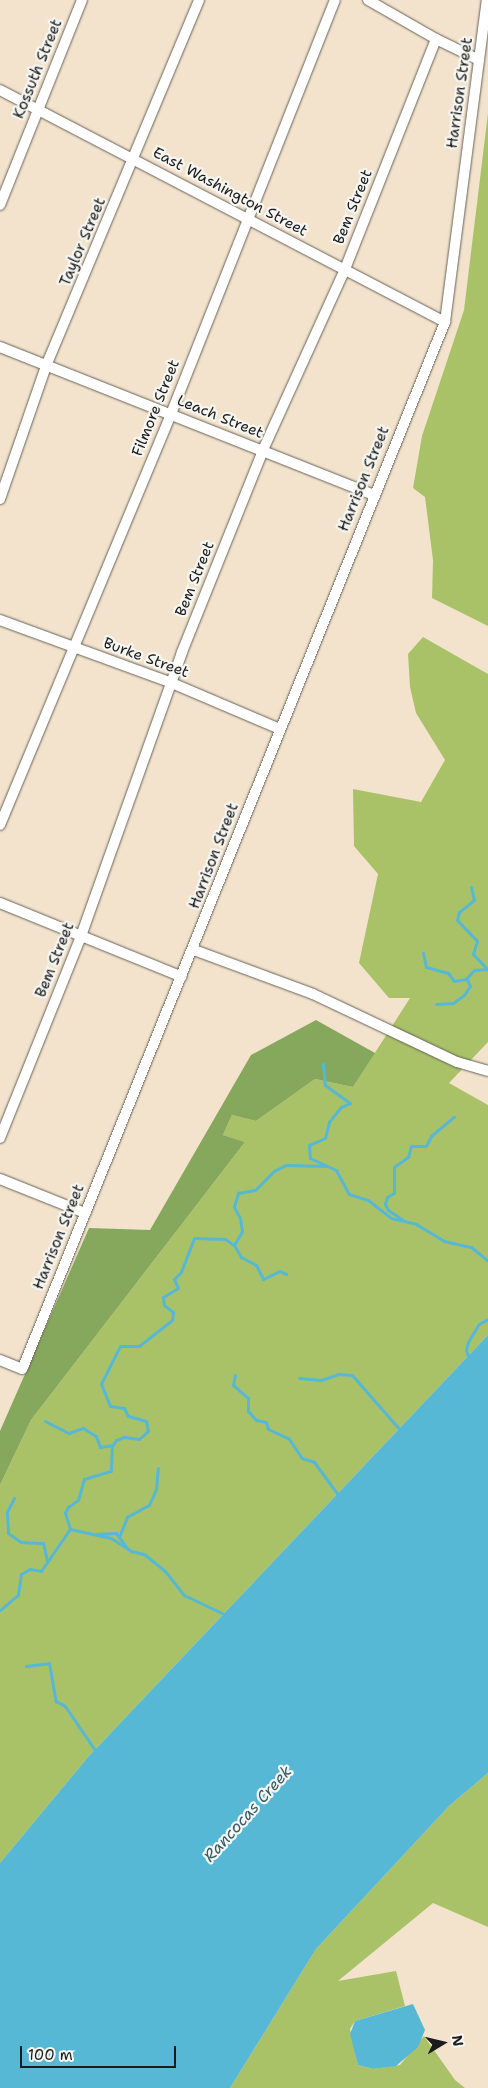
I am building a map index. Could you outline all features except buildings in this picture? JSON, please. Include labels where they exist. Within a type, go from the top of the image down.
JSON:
[{"type":"street","name":"Kossuth Street","points":[[0,205],[82,0]]},
{"type":"street","name":"Taylor Street","points":[[0,499],[46,366],[199,0]]},
{"type":"street","name":"Filmore Street","points":[[0,825],[71,648],[171,414],[335,0]]},
{"type":"street","points":[[368,0],[436,39],[479,60]]},
{"type":"street","name":"Harrison Street","points":[[0,1360],[22,1369],[194,950],[280,729],[444,322],[487,0]]},
{"type":"street","name":"Bem Street","points":[[0,1138],[81,936],[182,652],[263,450],[345,270],[436,39]]},
{"type":"street","name":"East Washington Street","points":[[0,90],[248,217],[444,322]]},
{"type":"street","name":"Leach Street","points":[[0,347],[374,494]]},
{"type":"street","name":"Burke Street","points":[[0,620],[71,648],[172,683],[280,729]]},
{"type":"street","points":[[0,903],[182,977]]},
{"type":"street","points":[[194,950],[313,994],[457,1062],[488,1071]]},
{"type":"street","points":[[0,1179],[85,1213]]},
{"type":"green space","points":[[488,113],[488,626],[432,598],[433,560],[425,497],[413,488],[422,436],[464,310]]},
{"type":"green space","points":[[423,637],[488,674],[488,1042],[449,1083],[488,1105],[488,1335],[88,1757],[0,1863],[0,1485],[31,1420],[245,1142],[223,1135],[232,1115],[256,1121],[315,1079],[353,1087],[410,998],[389,998],[359,963],[378,874],[354,846],[353,789],[421,802],[445,760],[416,713],[410,687],[408,654]]},
{"type":"green space","points":[[316,1020],[375,1053],[353,1087],[315,1079],[256,1121],[232,1115],[223,1135],[245,1142],[31,1420],[0,1485],[0,1431],[89,1228],[150,1230],[251,1055]]},
{"type":"green space","points":[[488,1773],[488,1927],[433,1903],[338,1981],[396,1971],[405,2006],[355,2021],[350,2029],[358,2065],[373,2069],[400,2065],[424,2036],[455,2080],[465,2088],[230,2088],[316,1949],[449,1806]]},
{"type":"water","name":"Rancocas Creek","points":[[488,1335],[488,1773],[449,1806],[316,1949],[230,2088],[0,2088],[0,1863],[88,1757]]},
{"type":"water","points":[[413,2004],[425,2030],[418,2047],[396,2066],[373,2069],[358,2065],[350,2034],[355,2021]]},
{"type":"waterway","points":[[471,887],[474,900],[459,912],[457,920],[477,941],[473,954],[488,970]]},
{"type":"waterway","points":[[423,953],[426,967],[448,973],[454,981],[466,979],[474,970],[488,969]]},
{"type":"waterway","points":[[436,1004],[453,1003],[464,995],[470,986],[467,979]]},
{"type":"waterway","points":[[323,1064],[325,1085],[350,1103],[341,1107],[329,1122],[325,1138],[309,1145],[310,1158],[336,1170],[349,1194],[368,1200],[391,1218],[416,1224],[444,1241],[471,1247],[488,1261]]},
{"type":"waterway","points":[[403,1220],[388,1210],[385,1204],[387,1197],[394,1193],[394,1167],[408,1157],[411,1146],[426,1146],[431,1136],[454,1117]]},
{"type":"waterway","points":[[234,1245],[242,1231],[240,1218],[234,1207],[238,1193],[255,1190],[274,1171],[286,1165],[326,1166]]},
{"type":"waterway","points":[[70,1529],[65,1513],[68,1507],[78,1500],[84,1479],[111,1471],[112,1446],[116,1440],[124,1437],[139,1439],[148,1431],[146,1421],[128,1416],[124,1408],[110,1406],[101,1384],[120,1346],[139,1346],[172,1320],[173,1312],[164,1305],[163,1297],[178,1288],[174,1279],[181,1272],[194,1238],[225,1239],[234,1245],[241,1257],[256,1265],[263,1279],[280,1271],[286,1274]]},
{"type":"waterway","points":[[469,1359],[466,1350],[468,1342],[479,1324],[488,1319]]},
{"type":"waterway","points":[[299,1378],[321,1380],[338,1374],[352,1375],[401,1431]]},
{"type":"waterway","points":[[235,1375],[233,1385],[248,1398],[248,1411],[256,1420],[266,1422],[268,1429],[289,1439],[302,1458],[314,1462],[339,1496]]},
{"type":"waterway","points":[[45,1421],[69,1433],[83,1428],[96,1436],[100,1447],[113,1445]]},
{"type":"waterway","points":[[119,1537],[127,1517],[149,1505],[156,1489],[158,1468]]},
{"type":"waterway","points":[[14,1498],[7,1512],[8,1533],[21,1542],[43,1543],[47,1560]]},
{"type":"waterway","points":[[70,1529],[111,1538],[131,1551],[144,1554],[165,1571],[184,1595],[226,1615]]},
{"type":"waterway","points":[[0,1610],[18,1595],[21,1574],[30,1569],[41,1571],[70,1529]]},
{"type":"waterway","points":[[96,1534],[116,1533],[127,1548]]},
{"type":"waterway","points":[[26,1666],[49,1663],[56,1701],[65,1706],[97,1753]]}]
